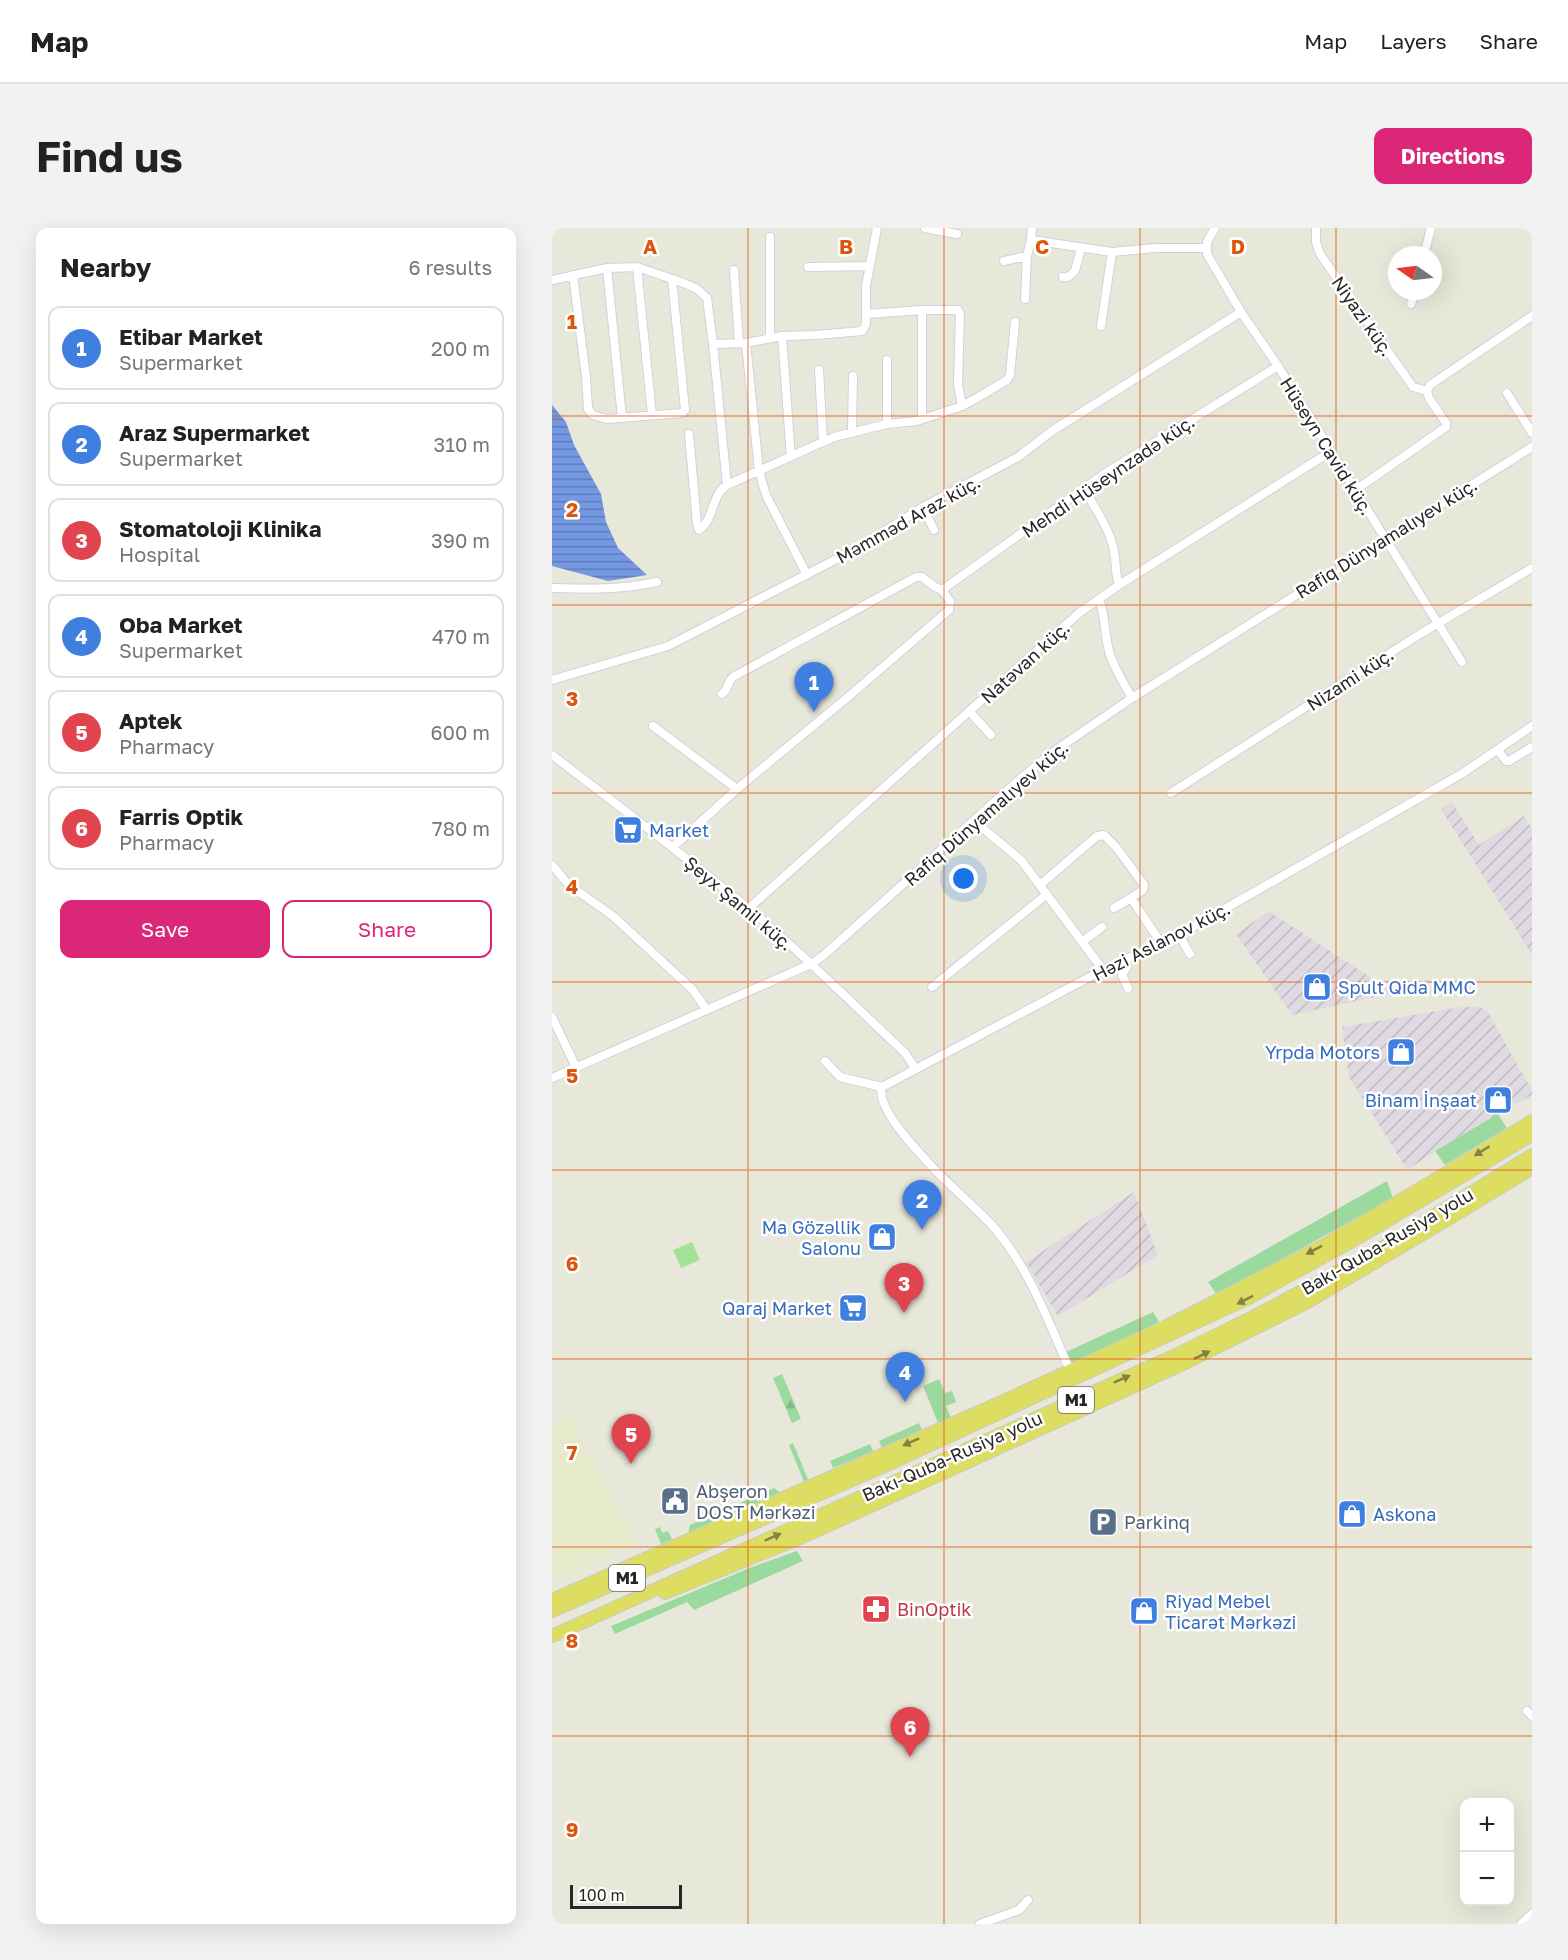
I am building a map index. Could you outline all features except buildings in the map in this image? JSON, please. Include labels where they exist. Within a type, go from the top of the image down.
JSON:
[{"type":"highway","points":[[552,1600],[1167,1326],[1326,1244],[1433,1182],[1532,1120]]},
{"type":"highway","name":"Bakı-Quba-Rusiya yolu","points":[[552,1611],[878,1469],[1247,1299],[1363,1235],[1532,1135]]},
{"type":"highway","name":"Bakı-Quba-Rusiya yolu","points":[[552,1636],[1176,1355],[1256,1316],[1378,1250],[1532,1155]]},
{"type":"highway","points":[[604,1613],[671,1592],[805,1536],[1179,1366],[1306,1303],[1532,1168]]},
{"type":"street","points":[[713,344],[742,343],[782,336],[862,331],[866,324],[866,286],[877,228]]},
{"type":"street","points":[[925,228],[957,234]]},
{"type":"street","points":[[1025,299],[1027,256],[1032,228]]},
{"type":"street","points":[[1031,240],[1112,252],[1155,248],[1205,248],[1215,228]]},
{"type":"street","name":"Niyazi küç.","points":[[1316,228],[1316,242],[1320,254],[1413,387],[1427,391],[1429,398],[1446,423],[1446,427],[1354,491]]},
{"type":"street","points":[[1426,246],[1431,228]]},
{"type":"street","points":[[770,237],[770,338]]},
{"type":"street","points":[[1063,277],[1068,277],[1074,271],[1081,248]]},
{"type":"street","name":"Hüseyn Cavid küç.","points":[[1205,248],[1241,312],[1278,366],[1462,662]]},
{"type":"street","points":[[1101,326],[1112,252]]},
{"type":"street","points":[[1004,261],[1027,256]]},
{"type":"street","points":[[808,267],[869,266]]},
{"type":"street","points":[[637,267],[652,415]]},
{"type":"street","points":[[552,280],[607,268],[637,267],[697,289],[707,298],[727,485]]},
{"type":"street","points":[[607,268],[622,418]]},
{"type":"street","points":[[734,270],[759,471],[766,495],[807,575]]},
{"type":"street","points":[[573,275],[588,409],[593,415],[607,419],[682,413],[685,407],[672,279]]},
{"type":"street","points":[[1411,304],[1412,300]]},
{"type":"street","points":[[922,310],[922,419]]},
{"type":"street","points":[[866,314],[958,310],[960,314],[958,384],[962,406]]},
{"type":"street","name":"Məmməd Araz küç.","points":[[552,680],[668,646],[856,549],[923,507],[1018,457],[1052,432],[1241,312]]},
{"type":"street","points":[[1427,391],[1434,382],[1532,315]]},
{"type":"street","points":[[689,434],[698,529],[703,527],[709,518],[718,494],[727,485],[852,431],[922,419],[962,406],[1007,380],[1010,375],[1015,322]]},
{"type":"street","points":[[782,336],[791,457]]},
{"type":"street","points":[[887,360],[887,424]]},
{"type":"street","name":"Mehdi Hüseynzadə küç.","points":[[942,590],[1084,488],[1278,366]]},
{"type":"street","points":[[819,370],[823,442]]},
{"type":"street","points":[[852,431],[853,376]]},
{"type":"street","points":[[1507,393],[1532,433]]},
{"type":"street","name":"Rafiq Dünyamalıyev küç.","points":[[552,1078],[811,964],[1053,752],[1132,698],[1532,447]]},
{"type":"street","name":"Natəvan küç.","points":[[748,909],[1058,630],[1119,585],[1330,452]]},
{"type":"street","points":[[1084,488],[1111,540],[1119,585]]},
{"type":"street","points":[[923,507],[934,530]]},
{"type":"street","name":"Nizami küç.","points":[[1171,793],[1438,623],[1532,568]]},
{"type":"street","points":[[673,847],[737,789],[949,610],[950,602],[942,590],[922,577],[916,577],[733,677],[722,694]]},
{"type":"street","points":[[552,588],[611,589],[657,582]]},
{"type":"street","points":[[1099,599],[1113,664],[1132,698]]},
{"type":"street","points":[[970,711],[992,735]]},
{"type":"street","points":[[652,726],[737,789]]},
{"type":"street","name":"Həzi Aslanov küç.","points":[[882,1087],[1103,970],[1179,935],[1445,784],[1532,726]]},
{"type":"street","points":[[1498,750],[1506,761],[1509,761],[1532,747]]},
{"type":"street","name":"Şeyx Şamil küç.","points":[[552,755],[673,847],[748,909],[811,964],[905,1053],[915,1068]]},
{"type":"street","points":[[975,821],[991,837],[1015,854],[1103,970]]},
{"type":"street","points":[[1040,885],[1097,836],[1104,835],[1116,847],[1144,885],[1143,890],[1114,908]]},
{"type":"street","points":[[552,865],[569,885],[613,916],[693,990],[706,1009]]},
{"type":"street","points":[[932,987],[1046,895]]},
{"type":"street","points":[[1131,898],[1161,943]]},
{"type":"street","points":[[1082,942],[1102,927]]},
{"type":"street","points":[[1179,935],[1190,954]]},
{"type":"street","points":[[1126,959],[1126,967],[1122,975],[1128,988]]},
{"type":"street","points":[[552,1017],[576,1066]]},
{"type":"street","points":[[825,1061],[840,1077],[882,1087],[881,1098],[910,1143],[943,1179],[990,1224],[1023,1269],[1045,1311],[1070,1371]]},
{"type":"street","points":[[980,1924],[1019,1910],[1028,1900]]},
{"type":"street","points":[[1521,1924],[1532,1914]]},
{"type":"shaded area","points":[[1452,802],[1479,845],[1524,816],[1532,829],[1532,955],[1441,809]]},
{"type":"shaded area","points":[[1269,911],[1394,993],[1292,1015],[1236,934]]},
{"type":"shaded area","points":[[1461,1007],[1479,1007],[1487,1011],[1532,1090],[1532,1095],[1435,1151],[1407,1170],[1349,1077],[1342,1027]]},
{"type":"shaded area","points":[[1134,1192],[1158,1255],[1058,1316],[1026,1262]]},
{"type":"shaded area","points":[[568,1415],[637,1542],[556,1579],[552,1575],[552,1425]]},
{"type":"green space","points":[[1498,1114],[1507,1128],[1445,1165],[1435,1151]]},
{"type":"green space","points":[[1387,1181],[1393,1198],[1217,1295],[1208,1282]]},
{"type":"green space","points":[[692,1242],[700,1260],[681,1268],[673,1250]]},
{"type":"green space","points":[[1153,1312],[1159,1322],[1072,1363],[1066,1352]]},
{"type":"green space","points":[[782,1374],[801,1419],[792,1423],[773,1378]]},
{"type":"green space","points":[[939,1379],[945,1393],[952,1391],[956,1402],[946,1406],[951,1418],[938,1423],[923,1386]]},
{"type":"green space","points":[[919,1423],[922,1430],[882,1448],[879,1441]]},
{"type":"green space","points":[[793,1443],[809,1482],[805,1484],[789,1445]]},
{"type":"green space","points":[[870,1444],[873,1451],[833,1468],[830,1461]]},
{"type":"green space","points":[[774,1488],[781,1493],[688,1534],[690,1525]]},
{"type":"green space","points":[[660,1527],[662,1533],[668,1531],[672,1539],[661,1544],[655,1529]]},
{"type":"green space","points":[[797,1551],[803,1561],[694,1610],[687,1602],[615,1634],[611,1626],[752,1567]]},
{"type":"water","points":[[552,405],[566,422],[574,445],[601,494],[606,522],[618,548],[647,575],[608,581],[552,566]]},
{"type":"place","name":"Etibar Market","points":[[814,712]]},
{"type":"place","name":"Market","points":[[628,830]]},
{"type":"place","name":"Spult Qida MMC","points":[[1317,987]]},
{"type":"place","name":"Yrpda Motors","points":[[1401,1052]]},
{"type":"place","name":"Binam İnşaat","points":[[1498,1100]]},
{"type":"place","name":"Araz Supermarket","points":[[922,1230]]},
{"type":"place","name":"Ma Gözəllik Salonu","points":[[882,1237]]},
{"type":"place","name":"Qaraj Market","points":[[853,1308]]},
{"type":"place","name":"Stomatoloji Klinika","points":[[904,1313]]},
{"type":"place","name":"Oba Market","points":[[905,1402]]},
{"type":"place","name":"Aptek","points":[[631,1464]]},
{"type":"place","name":"Abşeron DOST Mərkəzi","points":[[675,1501]]},
{"type":"place","name":"Askona","points":[[1352,1514]]},
{"type":"place","name":"Parkinq","points":[[1103,1522]]},
{"type":"place","name":"BinOptik","points":[[876,1609]]},
{"type":"place","name":"Riyad Mebel Ticarət Mərkəzi","points":[[1144,1611]]},
{"type":"place","name":"Farris Optik","points":[[910,1757]]}]
